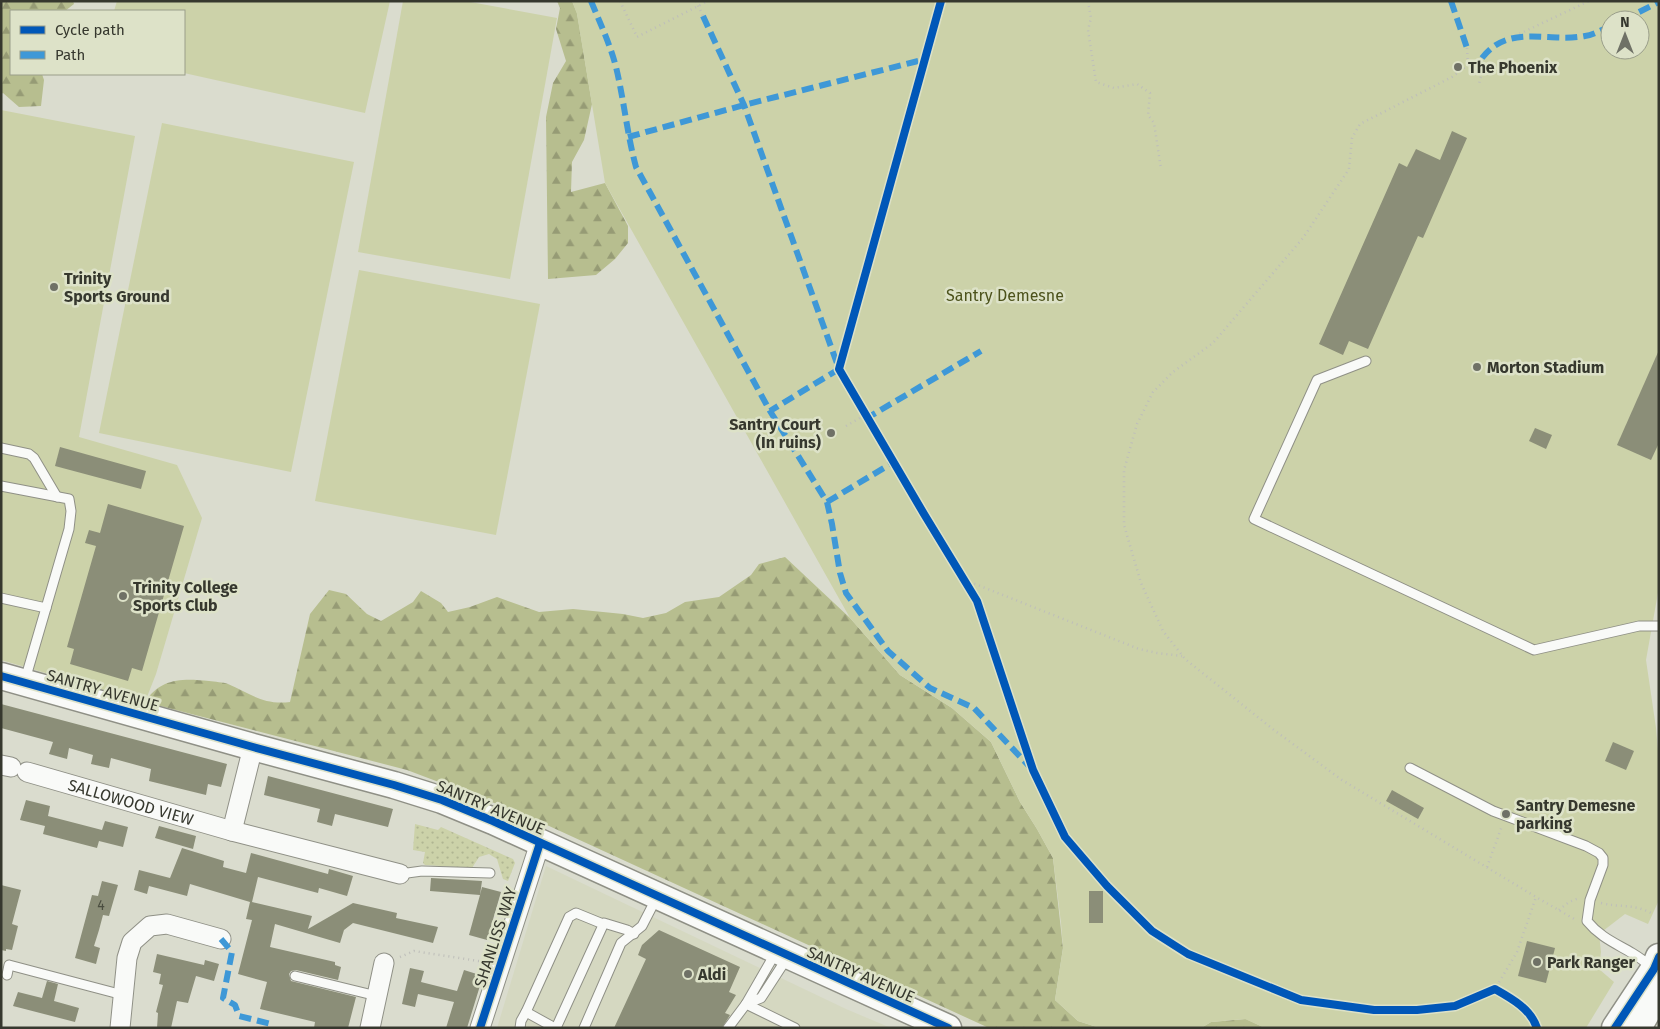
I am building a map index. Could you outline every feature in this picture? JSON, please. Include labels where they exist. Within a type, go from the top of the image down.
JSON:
[{"type":"main road","name":"SANTRY AVENUE","points":[[13,679],[442,800],[538,849],[657,897],[939,1026]]},
{"type":"main road","points":[[1615,1028],[1658,972]]},
{"type":"main road","points":[[1638,1028],[1658,972]]},
{"type":"main road","points":[[1650,1028],[1659,1024]]},
{"type":"street","points":[[232,831],[253,748]]},
{"type":"street","name":"SALLOWOOD VIEW","points":[[13,768],[232,831],[400,874]]},
{"type":"street","name":"SHANLISS WAY","points":[[480,1028],[538,849]]},
{"type":"street","points":[[120,1028],[127,958],[132,942],[150,926],[167,924],[221,939]]},
{"type":"street","points":[[370,1028],[384,963]]},
{"type":"lane","points":[[1366,361],[1317,380],[1254,519],[1534,650],[1639,626],[1659,626]]},
{"type":"lane","points":[[1,448],[29,454],[34,458],[56,497]]},
{"type":"lane","points":[[1,486],[69,499],[71,504],[70,522],[46,608],[13,679]]},
{"type":"lane","points":[[1,598],[46,608]]},
{"type":"lane","points":[[1410,768],[1493,811],[1586,846],[1599,853],[1603,858],[1603,864],[1590,900],[1588,921],[1594,930],[1606,939],[1632,953],[1658,972]]},
{"type":"lane","points":[[400,874],[422,871],[490,873]]},
{"type":"lane","points":[[584,1028],[621,943],[642,926],[657,897]]},
{"type":"lane","points":[[520,1028],[521,1021],[570,917],[576,913],[634,934]]},
{"type":"lane","points":[[526,1012],[556,1028],[603,924]]},
{"type":"lane","points":[[728,1028],[782,953]]},
{"type":"lane","points":[[7,975],[9,965],[123,995]]},
{"type":"lane","points":[[295,976],[377,996]]},
{"type":"lane","points":[[746,1004],[795,1028]]},
{"type":"path","points":[[620,1],[637,37],[708,1]]},
{"type":"path","points":[[696,1],[703,16]]},
{"type":"path","points":[[1088,1],[1091,18],[1088,30],[1096,82],[1114,88],[1137,84],[1150,93],[1148,115],[1154,123],[1160,169]]},
{"type":"path","points":[[1515,36],[1588,1]]},
{"type":"path","points":[[1467,48],[1468,65],[1481,76],[1479,84]]},
{"type":"path","points":[[1452,77],[1468,65],[1482,58]]},
{"type":"path","points":[[846,426],[866,417],[977,602],[1033,770],[1064,837],[1107,886],[1152,931],[1188,954],[1301,1000],[1374,1010],[1417,1010],[1455,1006],[1495,989],[1517,952],[1536,897]]},
{"type":"path","points":[[964,579],[1139,649],[1182,656]]},
{"type":"path","points":[[1487,867],[1506,815]]},
{"type":"path","points":[[1559,910],[1577,899],[1583,898],[1605,904],[1630,905],[1653,914]]},
{"type":"path","points":[[384,963],[414,951],[491,964]]},
{"type":"path","points":[[1495,989],[1512,999],[1527,1012],[1537,1028]]},
{"type":"shaded area","points":[[546,866],[846,1009],[891,1028],[497,1028]]},
{"type":"green space","points":[[1,1],[73,1],[74,4],[66,10],[10,10],[10,75],[42,75],[44,80],[41,106],[19,107],[3,93],[1,94]]},
{"type":"green space","points":[[117,1],[390,1],[365,113],[185,73],[185,10],[114,10]]},
{"type":"green space","points":[[403,1],[465,1],[557,18],[510,279],[358,252]]},
{"type":"green space","points":[[557,1],[572,1],[577,13],[592,104],[584,140],[572,162],[571,192],[605,183],[628,226],[628,243],[615,259],[596,275],[548,279],[546,117],[553,83],[566,61],[556,29],[560,8]]},
{"type":"green space","name":"Santry Demesne","points":[[572,1],[1659,1],[1659,587],[1646,660],[1659,762],[1659,900],[1648,924],[1625,914],[1599,934],[1601,952],[1599,969],[1614,982],[1586,1028],[1265,1028],[1245,1019],[1211,1022],[1201,1028],[1100,1028],[1078,1021],[1055,1000],[1063,948],[1053,858],[1020,802],[991,742],[952,708],[900,675],[850,618],[605,183],[577,14]]},
{"type":"green space","name":"Trinity Sports Ground","points":[[1,110],[135,136],[79,437],[177,465],[202,518],[156,674],[145,702],[1,660]]},
{"type":"green space","points":[[162,123],[354,162],[291,472],[99,433]]},
{"type":"green space","points":[[359,270],[540,304],[496,535],[315,501]]},
{"type":"green space","points":[[785,557],[850,618],[900,675],[952,708],[991,742],[1020,802],[1053,858],[1063,948],[1055,1000],[1078,1021],[1100,1028],[989,1028],[523,814],[407,770],[145,702],[151,694],[165,684],[181,680],[199,680],[228,684],[258,698],[272,702],[290,702],[310,614],[329,590],[346,594],[367,614],[381,621],[413,602],[421,591],[441,603],[448,612],[470,607],[497,597],[539,612],[573,609],[643,618],[666,613],[685,602],[719,597],[751,575],[759,564]]},
{"type":"green space","points":[[415,824],[438,830],[441,827],[513,859],[515,863],[508,881],[503,879],[497,859],[489,854],[479,857],[472,868],[425,865],[423,863],[425,852],[413,850]]},
{"type":"green space","points":[[1246,1019],[1265,1028],[1201,1028],[1211,1022]]},
{"type":"building","points":[[1452,131],[1467,138],[1423,238],[1418,236],[1368,349],[1349,341],[1343,355],[1319,344],[1399,163],[1407,167],[1416,149],[1440,160]]},
{"type":"building","points":[[1659,350],[1659,443],[1651,460],[1617,445]]},
{"type":"building","points":[[1535,428],[1552,435],[1546,449],[1529,441]]},
{"type":"building","points":[[60,447],[146,471],[141,489],[55,466]]},
{"type":"building","name":"Trinity College Sports Club","points":[[108,504],[184,526],[142,671],[132,668],[128,681],[70,664],[74,649],[67,647],[96,546],[85,543],[89,530],[100,533]]},
{"type":"building","points":[[1,704],[227,764],[221,787],[208,784],[206,795],[149,781],[151,769],[111,758],[109,768],[91,764],[93,755],[69,748],[67,759],[49,754],[53,742],[1,728]]},
{"type":"building","points":[[1613,742],[1634,751],[1626,770],[1605,761]]},
{"type":"building","points":[[268,776],[393,809],[388,827],[335,814],[332,826],[317,822],[320,809],[264,795]]},
{"type":"building","points":[[1392,790],[1424,808],[1418,819],[1386,801]]},
{"type":"building","points":[[26,800],[50,806],[48,816],[102,830],[105,821],[128,827],[123,847],[99,841],[97,848],[43,834],[45,826],[20,820]]},
{"type":"building","points":[[159,826],[196,836],[193,849],[155,838]]},
{"type":"building","points":[[182,848],[224,861],[223,867],[246,873],[251,853],[328,874],[329,869],[353,876],[347,896],[319,888],[318,893],[258,877],[252,902],[312,916],[308,929],[353,903],[397,913],[396,918],[438,927],[433,943],[353,923],[344,930],[340,943],[275,924],[270,947],[335,962],[335,965],[341,967],[338,980],[296,970],[291,971],[289,974],[291,981],[356,997],[348,1028],[314,1028],[315,1022],[260,1009],[267,982],[238,974],[252,920],[246,919],[250,902],[190,884],[187,896],[149,886],[147,894],[134,890],[139,870],[170,878]]},
{"type":"building","points":[[431,878],[482,881],[480,895],[430,891]]},
{"type":"building","points":[[102,881],[118,885],[109,916],[103,915],[94,946],[100,948],[96,964],[75,958],[92,895],[98,896]]},
{"type":"building","points":[[1,885],[21,890],[12,924],[18,926],[12,950],[6,949],[6,951],[1,950]]},
{"type":"building","points":[[482,887],[501,892],[487,940],[469,935]]},
{"type":"building","points":[[1089,891],[1103,891],[1103,923],[1089,923]]},
{"type":"building","name":"Aldi","points":[[659,930],[740,967],[729,992],[736,995],[725,1013],[730,1015],[722,1028],[614,1028],[646,959],[638,955],[642,945]]},
{"type":"building","name":"Park Ranger","points":[[1527,941],[1555,948],[1546,983],[1518,976]]},
{"type":"building","points":[[157,954],[204,965],[205,960],[219,964],[214,981],[196,976],[188,1003],[177,1001],[171,1028],[157,1028],[158,1013],[156,1012],[163,985],[159,984],[161,974],[153,972]]},
{"type":"building","points":[[410,968],[424,971],[421,982],[457,991],[464,970],[483,976],[467,1028],[446,1028],[454,1002],[418,994],[415,1007],[402,1004]]},
{"type":"building","points":[[47,981],[58,984],[54,1001],[79,1008],[75,1022],[13,1006],[18,992],[42,998]]},
{"type":"marked path","points":[[591,1],[616,67],[636,167],[770,411],[827,502],[840,573],[846,593],[888,651],[930,688],[974,708],[1029,766]]},
{"type":"marked path","points":[[1451,1],[1467,48]]},
{"type":"marked path","points":[[1643,10],[1659,2]]},
{"type":"marked path","points":[[703,16],[744,105],[839,369],[770,411]]},
{"type":"marked path","points":[[1482,58],[1493,47],[1504,41],[1530,36],[1571,38],[1585,36],[1600,30]]},
{"type":"marked path","points":[[628,137],[744,105],[926,59]]},
{"type":"marked path","points":[[866,416],[867,418],[981,351]]},
{"type":"marked path","points":[[827,502],[894,462]]},
{"type":"marked path","points":[[221,939],[232,952],[223,998],[235,1005],[239,1016],[271,1024],[271,1028]]},
{"type":"cycle path","points":[[941,1],[839,369],[977,601],[1033,770],[1065,837],[1107,886],[1152,931],[1188,954],[1301,1000],[1374,1010],[1417,1010],[1455,1006],[1495,989],[1514,1000],[1525,1010],[1537,1028]]},
{"type":"cycle path","points":[[1,676],[442,800],[493,821],[948,1028]]},
{"type":"cycle path","points":[[480,1028],[540,843]]},
{"type":"cycle path","points":[[1615,1028],[1654,969],[1659,957]]},
{"type":"place","name":"The Phoenix","points":[[1458,67]]},
{"type":"place","name":"Trinity Sports Ground","points":[[54,287]]},
{"type":"place","name":"Morton Stadium","points":[[1477,367]]},
{"type":"place","name":"Santry Court (In ruins)","points":[[831,433]]},
{"type":"place","name":"Trinity College Sports Club","points":[[123,596]]},
{"type":"place","name":"Santry Demesne parking","points":[[1506,814]]},
{"type":"place","name":"Park Ranger","points":[[1537,962]]},
{"type":"place","name":"Aldi","points":[[688,974]]}]
